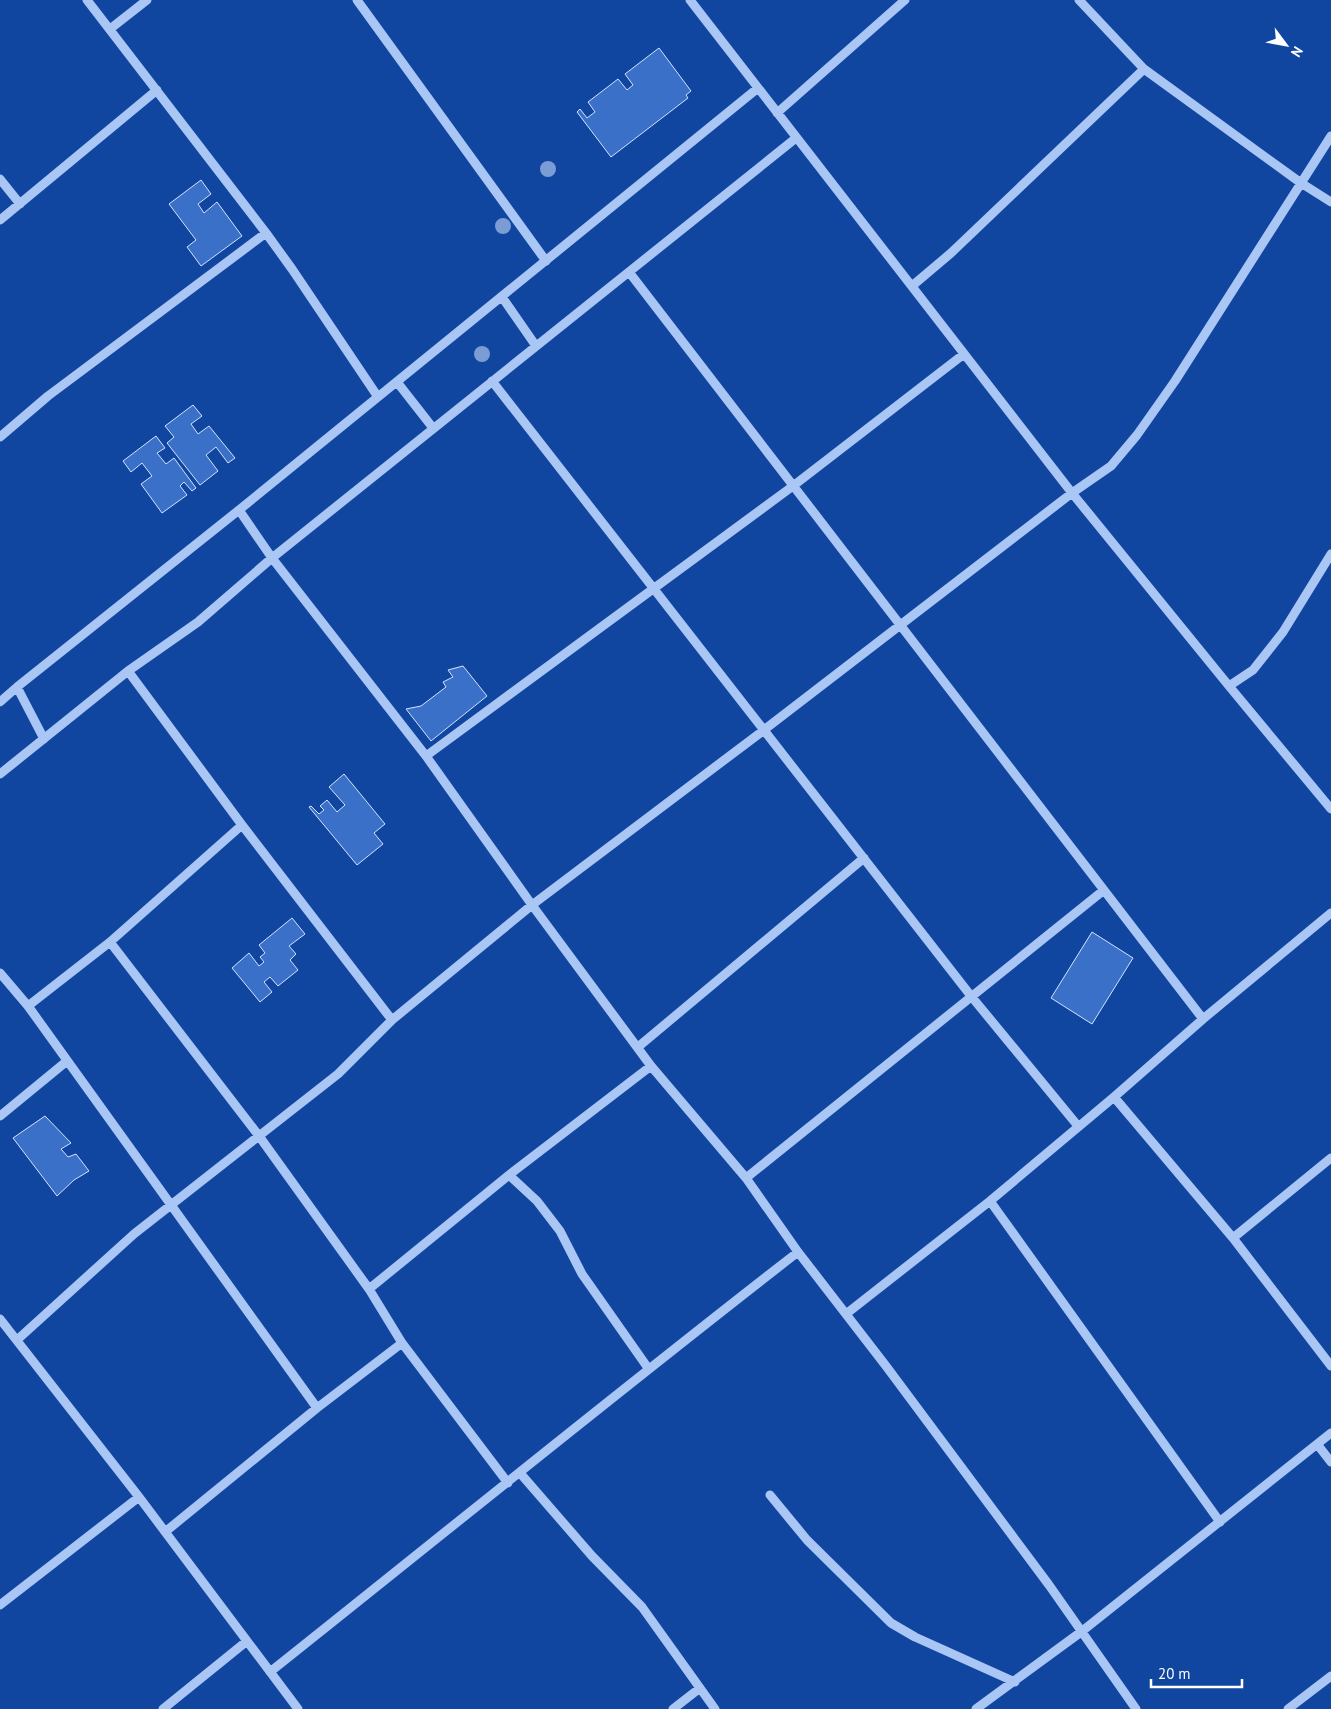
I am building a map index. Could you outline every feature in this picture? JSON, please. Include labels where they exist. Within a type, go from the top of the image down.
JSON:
[{"type":"street","points":[[88,0],[266,233],[378,397]]},
{"type":"street","points":[[110,29],[147,0]]},
{"type":"street","points":[[357,0],[546,261]]},
{"type":"street","points":[[690,0],[1072,493],[1331,809]]},
{"type":"street","points":[[777,113],[905,0]]},
{"type":"street","points":[[1079,0],[1144,69],[1301,183],[1331,202]]},
{"type":"street","points":[[912,286],[951,253],[1144,69]]},
{"type":"street","points":[[0,702],[758,88]]},
{"type":"street","points":[[0,220],[157,90]]},
{"type":"street","points":[[16,1340],[134,1234],[338,1074],[392,1020],[532,905],[764,730],[1072,493],[1111,466],[1137,435],[1175,380],[1331,136]]},
{"type":"street","points":[[0,774],[128,671],[198,622],[272,558],[796,138]]},
{"type":"street","points":[[0,179],[20,204]]},
{"type":"street","points":[[0,437],[48,396],[266,233]]},
{"type":"street","points":[[628,272],[1203,1018]]},
{"type":"street","points":[[502,296],[536,346]]},
{"type":"street","points":[[426,756],[793,486],[964,354]]},
{"type":"street","points":[[492,381],[971,996],[1078,1126]]},
{"type":"street","points":[[396,382],[433,428]]},
{"type":"street","points":[[239,510],[272,558],[426,756],[532,905],[652,1066],[746,1178],[798,1252],[1049,1585],[1136,1709]]},
{"type":"street","points":[[1229,686],[1253,670],[1283,632],[1331,554]]},
{"type":"street","points":[[128,671],[242,825],[392,1020]]},
{"type":"street","points":[[17,687],[44,739]]},
{"type":"street","points":[[28,1006],[110,942],[242,825]]},
{"type":"street","points":[[638,1047],[864,858]]},
{"type":"street","points":[[746,1178],[1104,890]]},
{"type":"street","points":[[846,1314],[990,1200],[1114,1097],[1203,1018],[1331,913]]},
{"type":"street","points":[[110,942],[259,1136],[369,1289],[402,1343],[508,1483]]},
{"type":"street","points":[[0,973],[28,1006],[317,1408]]},
{"type":"street","points":[[0,1116],[67,1061]]},
{"type":"street","points":[[369,1289],[509,1175],[652,1066]]},
{"type":"street","points":[[1114,1097],[1233,1238],[1331,1366]]},
{"type":"street","points":[[1233,1238],[1331,1158]]},
{"type":"street","points":[[509,1175],[537,1201],[560,1231],[582,1274],[648,1368]]},
{"type":"street","points":[[990,1200],[1220,1522]]},
{"type":"street","points":[[270,1672],[508,1483],[648,1368],[798,1252]]},
{"type":"street","points":[[0,1319],[139,1497],[298,1709]]},
{"type":"street","points":[[164,1532],[317,1408],[402,1343]]},
{"type":"street","points":[[976,1709],[1081,1632],[1331,1433]]},
{"type":"street","points":[[1317,1444],[1331,1462]]},
{"type":"street","points":[[520,1473],[592,1556],[642,1608],[715,1709]]},
{"type":"street","points":[[770,1495],[807,1540],[891,1623],[915,1637],[1015,1682]]},
{"type":"street","points":[[0,1605],[139,1497]]},
{"type":"street","points":[[163,1709],[247,1641]]},
{"type":"street","points":[[1288,1709],[1331,1676]]},
{"type":"street","points":[[673,1709],[700,1688]]},
{"type":"building","points":[[659,48],[691,91],[686,95],[688,98],[611,157],[577,112],[580,109],[587,118],[595,112],[588,102],[618,79],[627,90],[633,85],[625,74]]},
{"type":"building","points":[[201,180],[211,194],[198,204],[204,213],[217,202],[242,236],[201,266],[187,247],[196,240],[169,204]]},
{"type":"building","points":[[193,405],[202,416],[191,424],[198,434],[209,426],[235,458],[228,463],[216,447],[206,455],[218,471],[200,485],[167,443],[174,437],[165,426]]},
{"type":"building","points":[[156,436],[165,448],[157,453],[166,464],[174,458],[196,488],[192,491],[184,482],[180,486],[187,495],[162,513],[141,484],[152,476],[142,463],[131,472],[123,461]]},
{"type":"building","points":[[463,666],[487,696],[431,741],[406,709],[421,706],[446,687],[443,682],[453,677],[448,670]]},
{"type":"building","points":[[344,774],[385,824],[374,833],[383,844],[357,865],[309,807],[311,806],[319,814],[324,810],[320,806],[327,800],[337,812],[345,805],[329,787]]},
{"type":"building","points":[[292,918],[305,934],[289,946],[296,954],[290,960],[298,970],[278,986],[270,977],[264,982],[272,992],[260,1002],[232,968],[249,953],[259,966],[264,962],[260,957],[265,953],[259,945]]},
{"type":"building","points":[[1092,932],[1133,958],[1092,1024],[1051,998]]},
{"type":"building","points":[[45,1116],[71,1143],[61,1149],[68,1157],[76,1154],[89,1171],[74,1180],[57,1196],[13,1138]]}]
